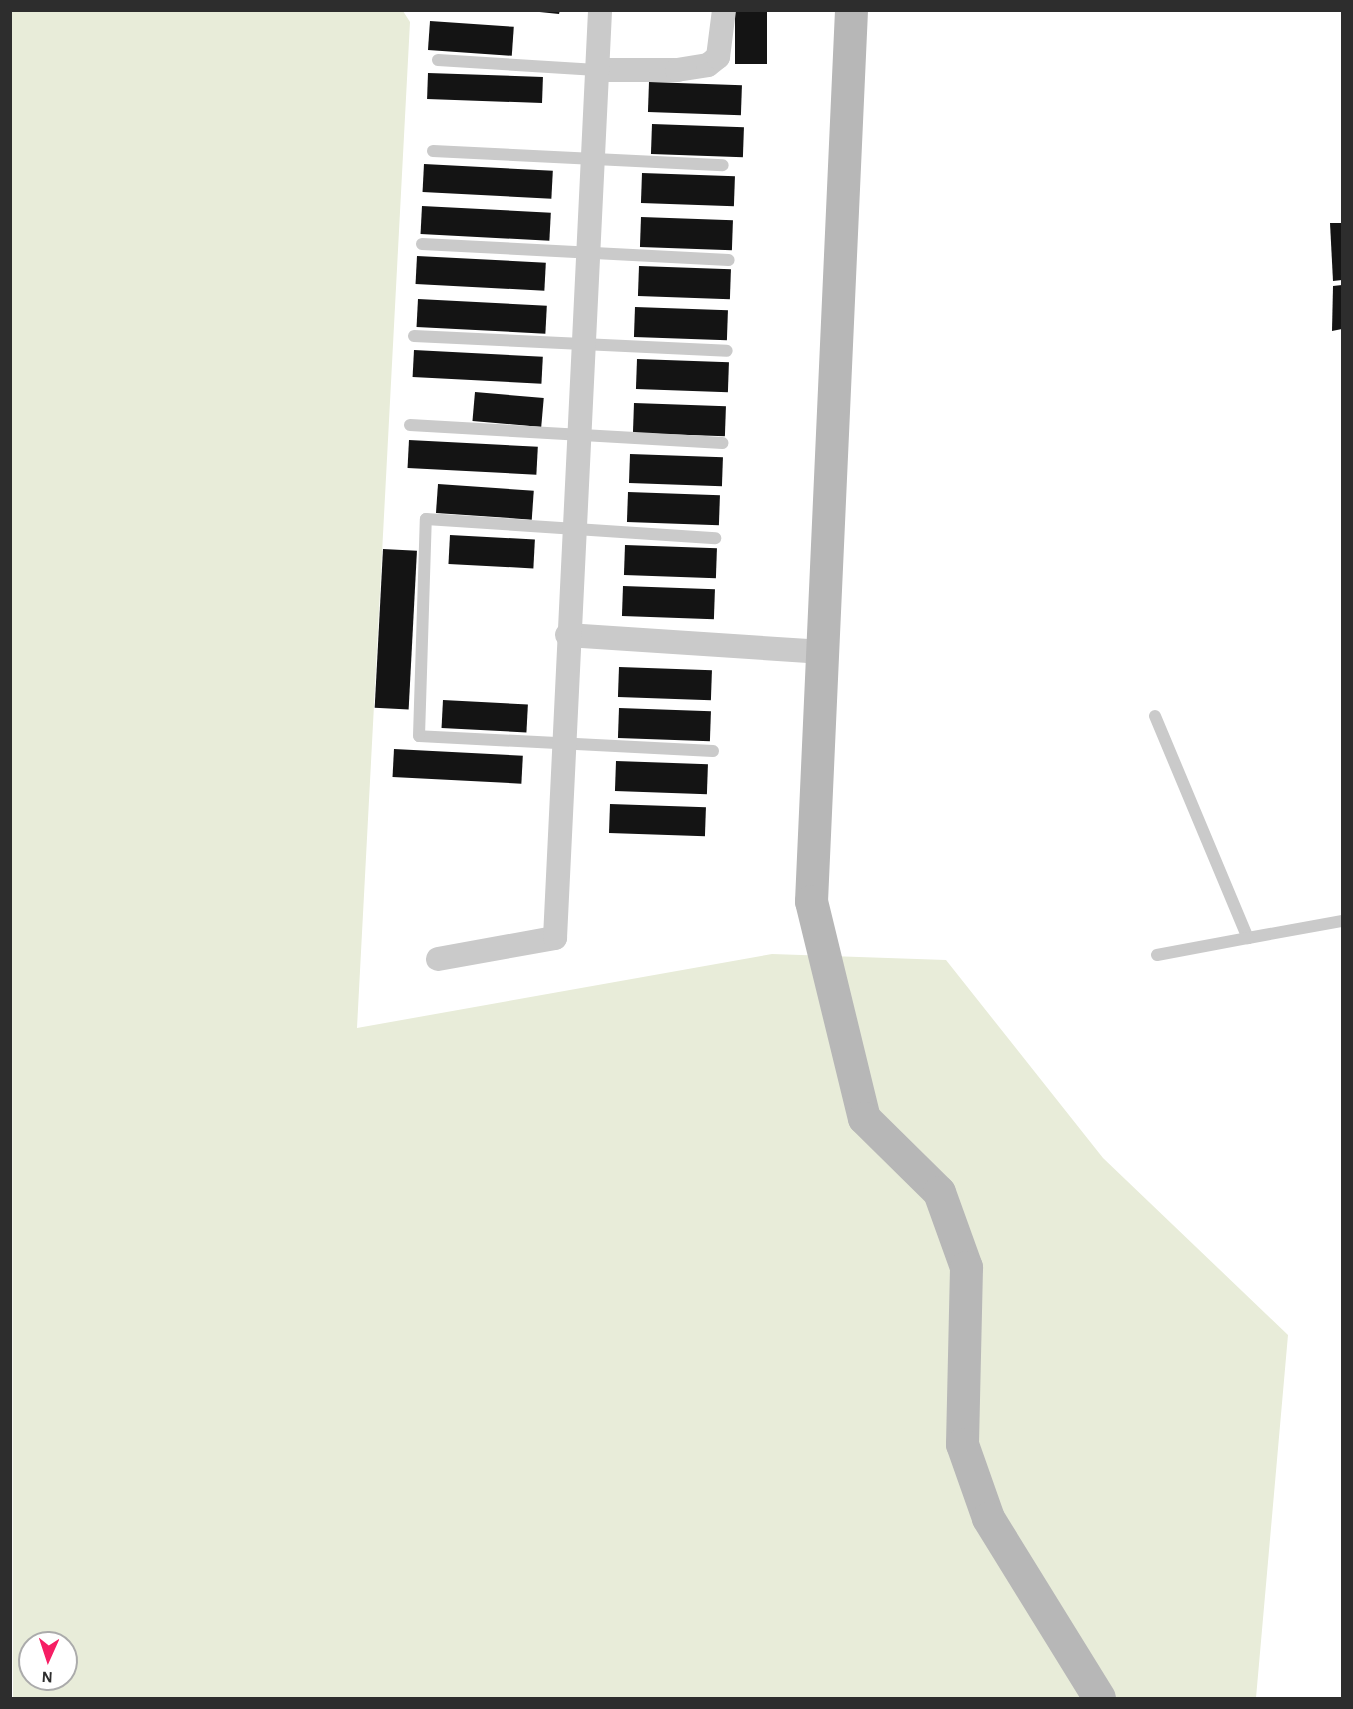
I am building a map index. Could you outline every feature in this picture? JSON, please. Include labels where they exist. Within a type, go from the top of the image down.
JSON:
[{"type":"street","points":[[438,959],[555,938],[567,635],[600,10]]},
{"type":"street","points":[[597,70],[677,70],[708,64],[718,57],[724,10]]},
{"type":"street","points":[[851,10],[811,901],[864,1118],[939,1192],[966,1267],[962,1444],[988,1518],[1099,1698]]},
{"type":"street","points":[[567,635],[823,652]]},
{"type":"lane","points":[[438,60],[597,70]]},
{"type":"lane","points":[[433,151],[723,165]]},
{"type":"lane","points":[[422,244],[729,260]]},
{"type":"lane","points":[[414,336],[727,351]]},
{"type":"lane","points":[[410,425],[722,443]]},
{"type":"lane","points":[[713,751],[419,736],[426,519],[715,538]]},
{"type":"lane","points":[[1155,716],[1248,938]]},
{"type":"lane","points":[[1157,955],[1342,921]]},
{"type":"green space","points":[[11,11],[403,11],[410,22],[357,1028],[772,954],[946,960],[1103,1158],[1288,1335],[1256,1698],[13,1698]]},
{"type":"building","points":[[520,10],[560,10],[559,14]]},
{"type":"building","points":[[735,10],[767,10],[767,64],[735,64]]},
{"type":"building","points":[[430,21],[514,27],[512,56],[428,50]]},
{"type":"building","points":[[428,73],[543,77],[542,103],[427,99]]},
{"type":"building","points":[[649,82],[742,85],[741,115],[648,112]]},
{"type":"building","points":[[652,124],[744,127],[743,157],[651,154]]},
{"type":"building","points":[[424,164],[553,171],[551,199],[423,192]]},
{"type":"building","points":[[642,173],[735,176],[734,206],[641,203]]},
{"type":"building","points":[[422,206],[551,213],[549,241],[421,234]]},
{"type":"building","points":[[641,217],[733,220],[732,250],[640,247]]},
{"type":"building","points":[[1330,223],[1342,223],[1342,280],[1333,281]]},
{"type":"building","points":[[417,256],[546,263],[544,291],[416,284]]},
{"type":"building","points":[[639,266],[731,269],[730,299],[638,296]]},
{"type":"building","points":[[1342,285],[1342,329],[1332,331],[1333,286]]},
{"type":"building","points":[[418,299],[547,306],[545,334],[417,327]]},
{"type":"building","points":[[635,307],[728,310],[727,340],[634,337]]},
{"type":"building","points":[[414,350],[543,357],[541,384],[413,377]]},
{"type":"building","points":[[637,359],[729,362],[728,392],[636,389]]},
{"type":"building","points":[[475,392],[544,398],[541,427],[472,421]]},
{"type":"building","points":[[634,403],[726,406],[725,436],[633,433]]},
{"type":"building","points":[[409,440],[538,447],[536,475],[408,468]]},
{"type":"building","points":[[630,454],[723,457],[722,486],[629,483]]},
{"type":"building","points":[[438,484],[534,491],[532,520],[436,513]]},
{"type":"building","points":[[628,492],[720,495],[719,525],[627,522]]},
{"type":"building","points":[[450,535],[535,539],[533,568],[448,564]]},
{"type":"building","points":[[625,545],[717,548],[716,578],[624,575]]},
{"type":"building","points":[[383,549],[417,551],[409,710],[375,708]]},
{"type":"building","points":[[623,586],[715,589],[714,619],[622,616]]},
{"type":"building","points":[[619,667],[712,670],[711,700],[618,697]]},
{"type":"building","points":[[443,700],[528,704],[526,732],[442,728]]},
{"type":"building","points":[[619,708],[711,711],[710,741],[618,738]]},
{"type":"building","points":[[394,749],[523,756],[521,784],[393,777]]},
{"type":"building","points":[[616,761],[708,764],[707,794],[615,791]]},
{"type":"building","points":[[610,804],[706,807],[705,836],[609,833]]}]
